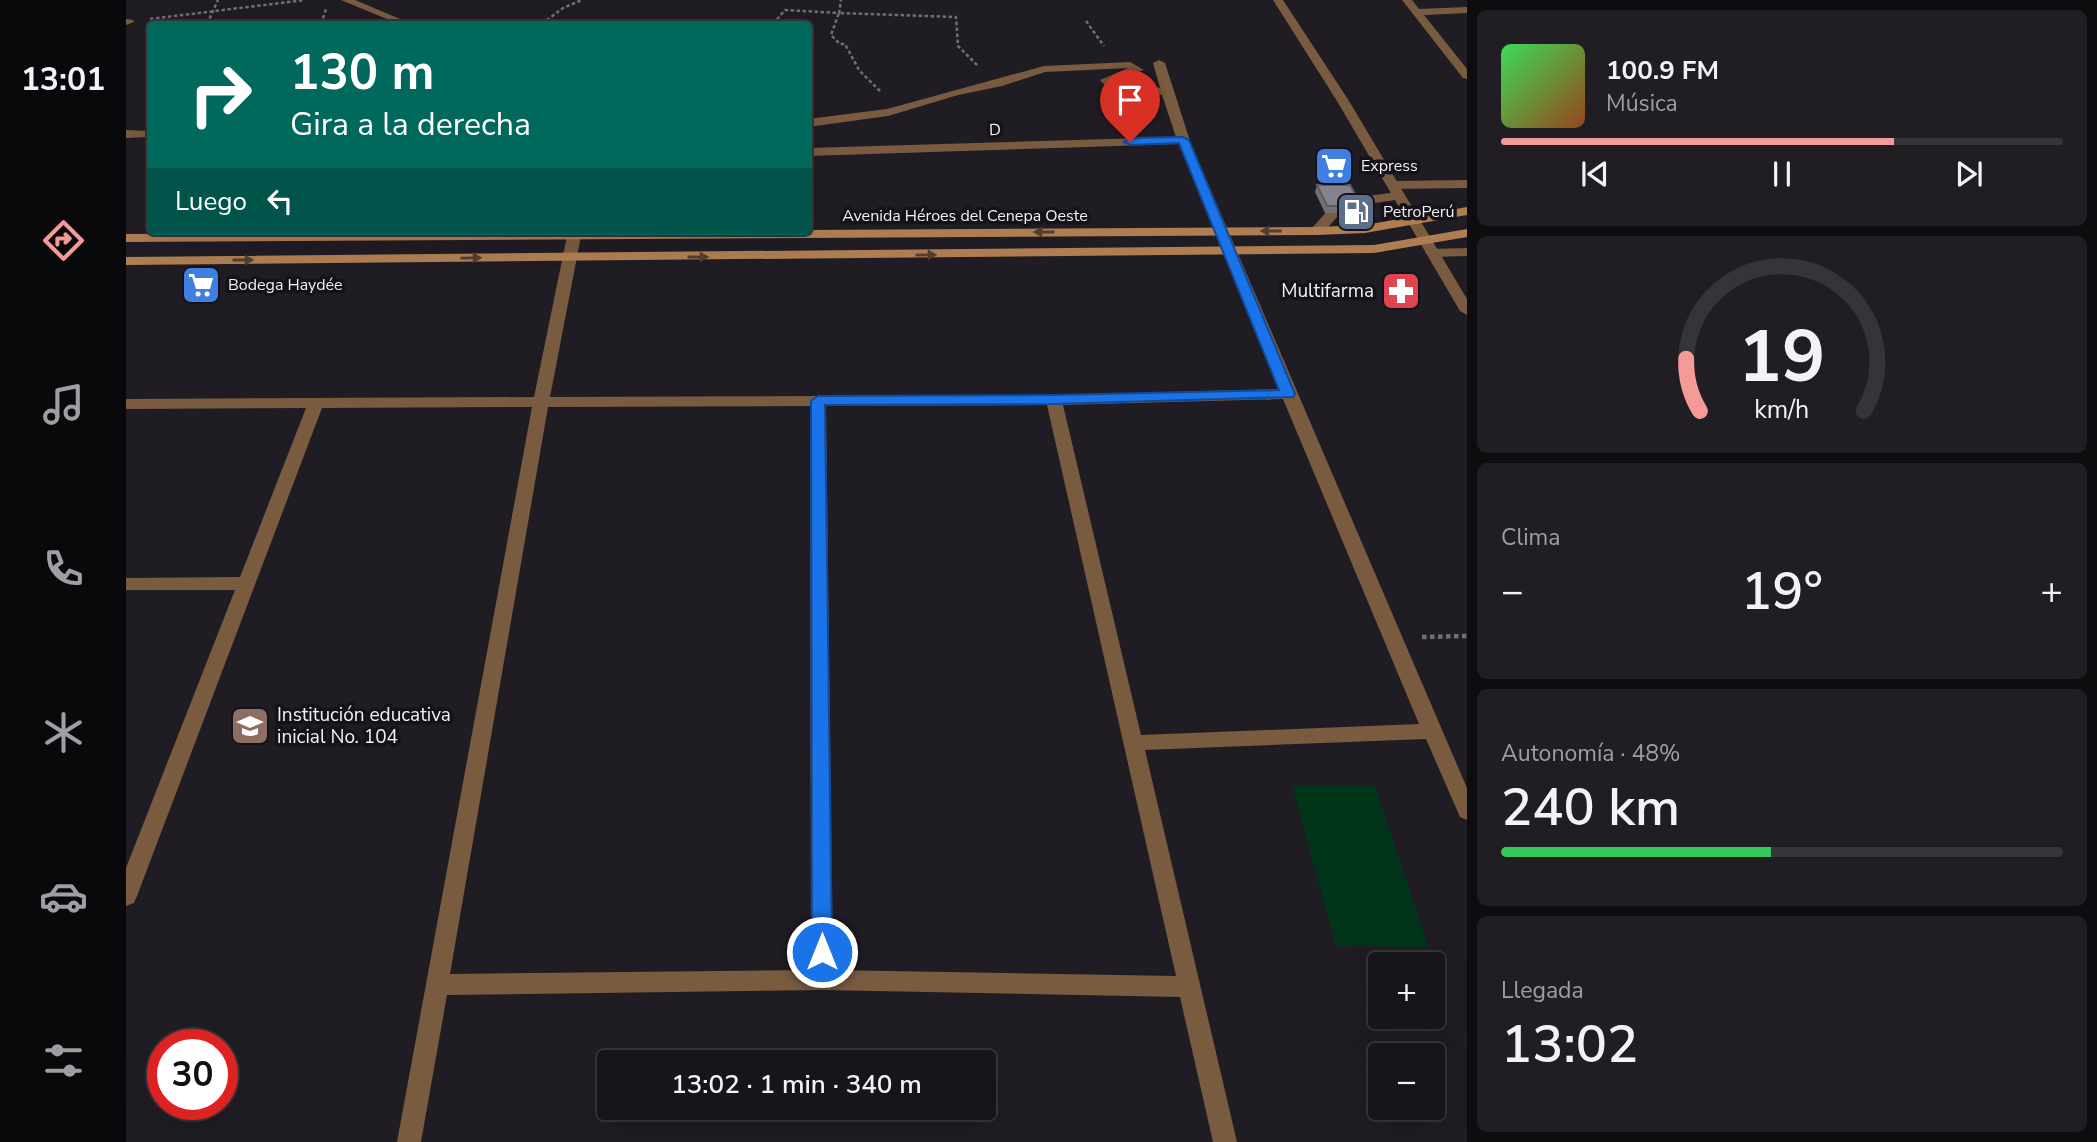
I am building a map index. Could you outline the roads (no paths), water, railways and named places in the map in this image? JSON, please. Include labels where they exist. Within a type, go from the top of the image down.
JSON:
[{"type":"main road","name":"Avenida Héroes del Cenepa Oeste","points":[[812,233],[1317,231],[1365,229],[1467,211]]},
{"type":"main road","name":"Avenida Héroes del Cenepa Oeste","points":[[126,261],[1231,252],[1374,249],[1467,233]]},
{"type":"main road","name":"Avenida Héroes del Cenepa Oeste","points":[[126,238],[462,235]]},
{"type":"street","points":[[346,0],[399,21]]},
{"type":"street","points":[[1278,0],[1343,101],[1467,311]]},
{"type":"street","points":[[1407,0],[1467,76]]},
{"type":"street","points":[[1417,12],[1467,10]]},
{"type":"street","points":[[1159,63],[1166,93],[1183,140],[1288,394],[1467,811]]},
{"type":"street","points":[[812,122],[903,108],[1044,69],[1130,65],[1138,70],[1106,80],[1112,87],[1137,85],[1166,93]]},
{"type":"street","name":"D","points":[[812,152],[1183,140]]},
{"type":"street","points":[[1352,202],[1395,190],[1467,184]]},
{"type":"street","points":[[1317,231],[1333,213]]},
{"type":"street","points":[[409,1142],[541,402],[574,235]]},
{"type":"street","points":[[1432,253],[1467,252]]},
{"type":"street","points":[[126,404],[1054,400],[1288,394]]},
{"type":"street","points":[[1054,400],[1225,1142]]},
{"type":"street","points":[[818,401],[822,979]]},
{"type":"street","points":[[126,896],[315,405]]},
{"type":"street","points":[[126,584],[248,583]]},
{"type":"street","points":[[1133,743],[1432,731]]},
{"type":"street","points":[[438,985],[822,979],[1189,987]]},
{"type":"place","name":"Express","points":[[1334,166]]},
{"type":"place","name":"PetroPerú","points":[[1356,212]]},
{"type":"place","name":"Bodega Haydée","points":[[201,285]]},
{"type":"place","name":"Multifarma","points":[[1401,291]]},
{"type":"place","name":"Institución educativa inicial No. 104","points":[[250,726]]}]
